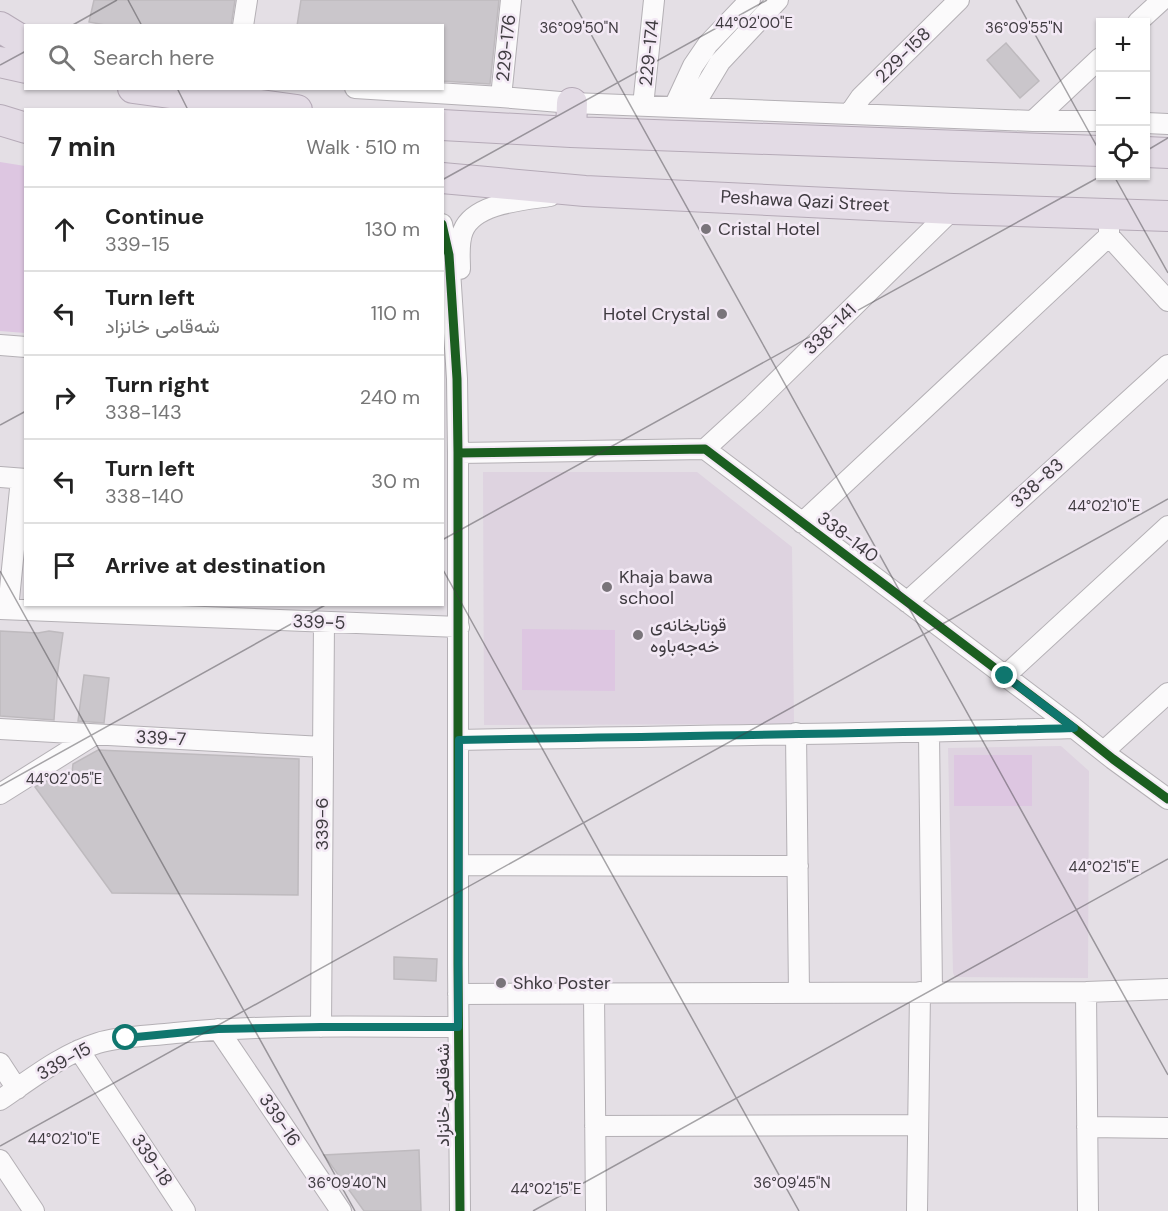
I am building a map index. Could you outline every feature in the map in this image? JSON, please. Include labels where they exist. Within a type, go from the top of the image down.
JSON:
[{"type":"highway","points":[[0,27],[24,42]]},
{"type":"highway","points":[[0,62],[24,68]]},
{"type":"highway","points":[[162,90],[233,95],[288,108]]},
{"type":"highway","points":[[444,125],[572,117],[1096,151]]},
{"type":"highway","points":[[0,120],[24,127]]},
{"type":"highway","points":[[0,140],[24,138]]},
{"type":"highway","points":[[1150,152],[1168,153]]},
{"type":"highway","name":"Peshawa Qazi Street","points":[[444,178],[585,190],[953,209],[1109,226],[1168,216]]},
{"type":"street","points":[[243,24],[247,0]]},
{"type":"street","name":"229-176","points":[[501,97],[511,0]]},
{"type":"street","name":"229-174","points":[[643,106],[654,0]]},
{"type":"street","points":[[683,107],[693,66],[708,44],[750,0]]},
{"type":"street","points":[[683,107],[720,62],[778,0]]},
{"type":"street","name":"229-158","points":[[850,113],[861,97],[959,0]]},
{"type":"street","points":[[1142,18],[1162,0]]},
{"type":"street","points":[[1033,121],[1096,62]]},
{"type":"street","points":[[387,90],[501,97],[572,117],[643,106],[1033,121],[1096,121]]},
{"type":"street","points":[[1150,123],[1168,124]]},
{"type":"street","name":"شەقامی خانزاد","points":[[450,379],[460,246],[463,231],[471,219],[480,213],[505,204],[585,190]]},
{"type":"street","name":"338-141","points":[[705,449],[953,209]]},
{"type":"street","points":[[802,523],[1109,226],[1168,301]]},
{"type":"street","name":"شەقامی خانزاد","points":[[444,233],[449,255],[450,379],[458,453],[450,510],[459,627],[460,1211]]},
{"type":"street","points":[[0,345],[24,347]]},
{"type":"street","name":"338-83","points":[[907,602],[1168,365]]},
{"type":"street","points":[[458,453],[705,449]]},
{"type":"street","name":"338-140","points":[[705,449],[1168,799]]},
{"type":"street","points":[[0,477],[23,479],[4,609]]},
{"type":"street","points":[[1005,676],[1168,526]]},
{"type":"street","name":"339-5","points":[[4,609],[459,627]]},
{"type":"street","name":"339-6","points":[[321,1027],[324,622]]},
{"type":"street","points":[[1104,751],[1168,693]]},
{"type":"street","points":[[459,740],[928,733],[1074,728]]},
{"type":"street","name":"339-7","points":[[0,729],[323,747]]},
{"type":"street","points":[[917,1211],[918,1125],[926,992],[928,733]]},
{"type":"street","points":[[796,734],[800,993]]},
{"type":"street","points":[[0,794],[94,735]]},
{"type":"street","points":[[458,865],[798,866]]},
{"type":"street","points":[[458,994],[1086,992],[1168,989]]},
{"type":"street","points":[[1086,992],[1088,1211]]},
{"type":"street","points":[[594,993],[596,1211]]},
{"type":"street","name":"339-15","points":[[0,1100],[54,1063],[78,1050],[101,1042],[218,1029],[458,1027]]},
{"type":"street","name":"339-16","points":[[218,1029],[341,1211]]},
{"type":"street","name":"339-18","points":[[78,1050],[185,1211]]},
{"type":"street","points":[[0,1063],[17,1089]]},
{"type":"street","points":[[595,1126],[918,1125]]},
{"type":"street","points":[[1087,1127],[1168,1128]]},
{"type":"street","points":[[0,1160],[34,1211]]},
{"type":"shaded area","points":[[0,162],[24,166],[24,333],[0,331]]},
{"type":"shaded area","name":"قوتابخانەی خەجەباوە","points":[[483,472],[697,472],[792,547],[794,724],[484,725]]},
{"type":"shaded area","points":[[522,629],[615,630],[615,691],[522,690]]},
{"type":"shaded area","points":[[1061,746],[1089,771],[1088,978],[955,977],[953,973],[948,748]]},
{"type":"shaded area","points":[[954,755],[1032,755],[1032,806],[954,806]]},
{"type":"building","points":[[94,0],[235,0],[231,24],[100,24],[89,22]]},
{"type":"building","points":[[301,0],[499,0],[490,84],[444,81],[444,24],[297,24]]},
{"type":"building","points":[[1006,43],[1039,81],[1020,98],[987,60]]},
{"type":"building","points":[[0,631],[63,633],[54,720],[0,716]]},
{"type":"building","points":[[84,675],[109,678],[104,723],[78,721]]},
{"type":"building","points":[[98,750],[299,759],[298,895],[112,893],[35,787],[45,781],[71,783],[73,764]]},
{"type":"building","points":[[394,957],[437,959],[436,981],[394,979]]},
{"type":"building","points":[[419,1150],[421,1211],[364,1211],[324,1155]]},
{"type":"cycle path","points":[[444,233],[449,255],[457,379],[460,1211]]},
{"type":"cycle path","points":[[458,453],[705,449],[1168,799]]},
{"type":"place","name":"Cristal Hotel","points":[[706,229]]},
{"type":"place","name":"Hotel Crystal","points":[[722,314]]},
{"type":"place","name":"Khaja bawa school","points":[[607,587]]},
{"type":"place","name":"قوتابخانەی خەجەباوە","points":[[638,635]]},
{"type":"place","name":"Shko Poster","points":[[501,983]]},
{"type":"route","points":[[126,1038],[218,1029],[458,1027],[459,740],[928,733],[1074,728],[1005,676]]}]
